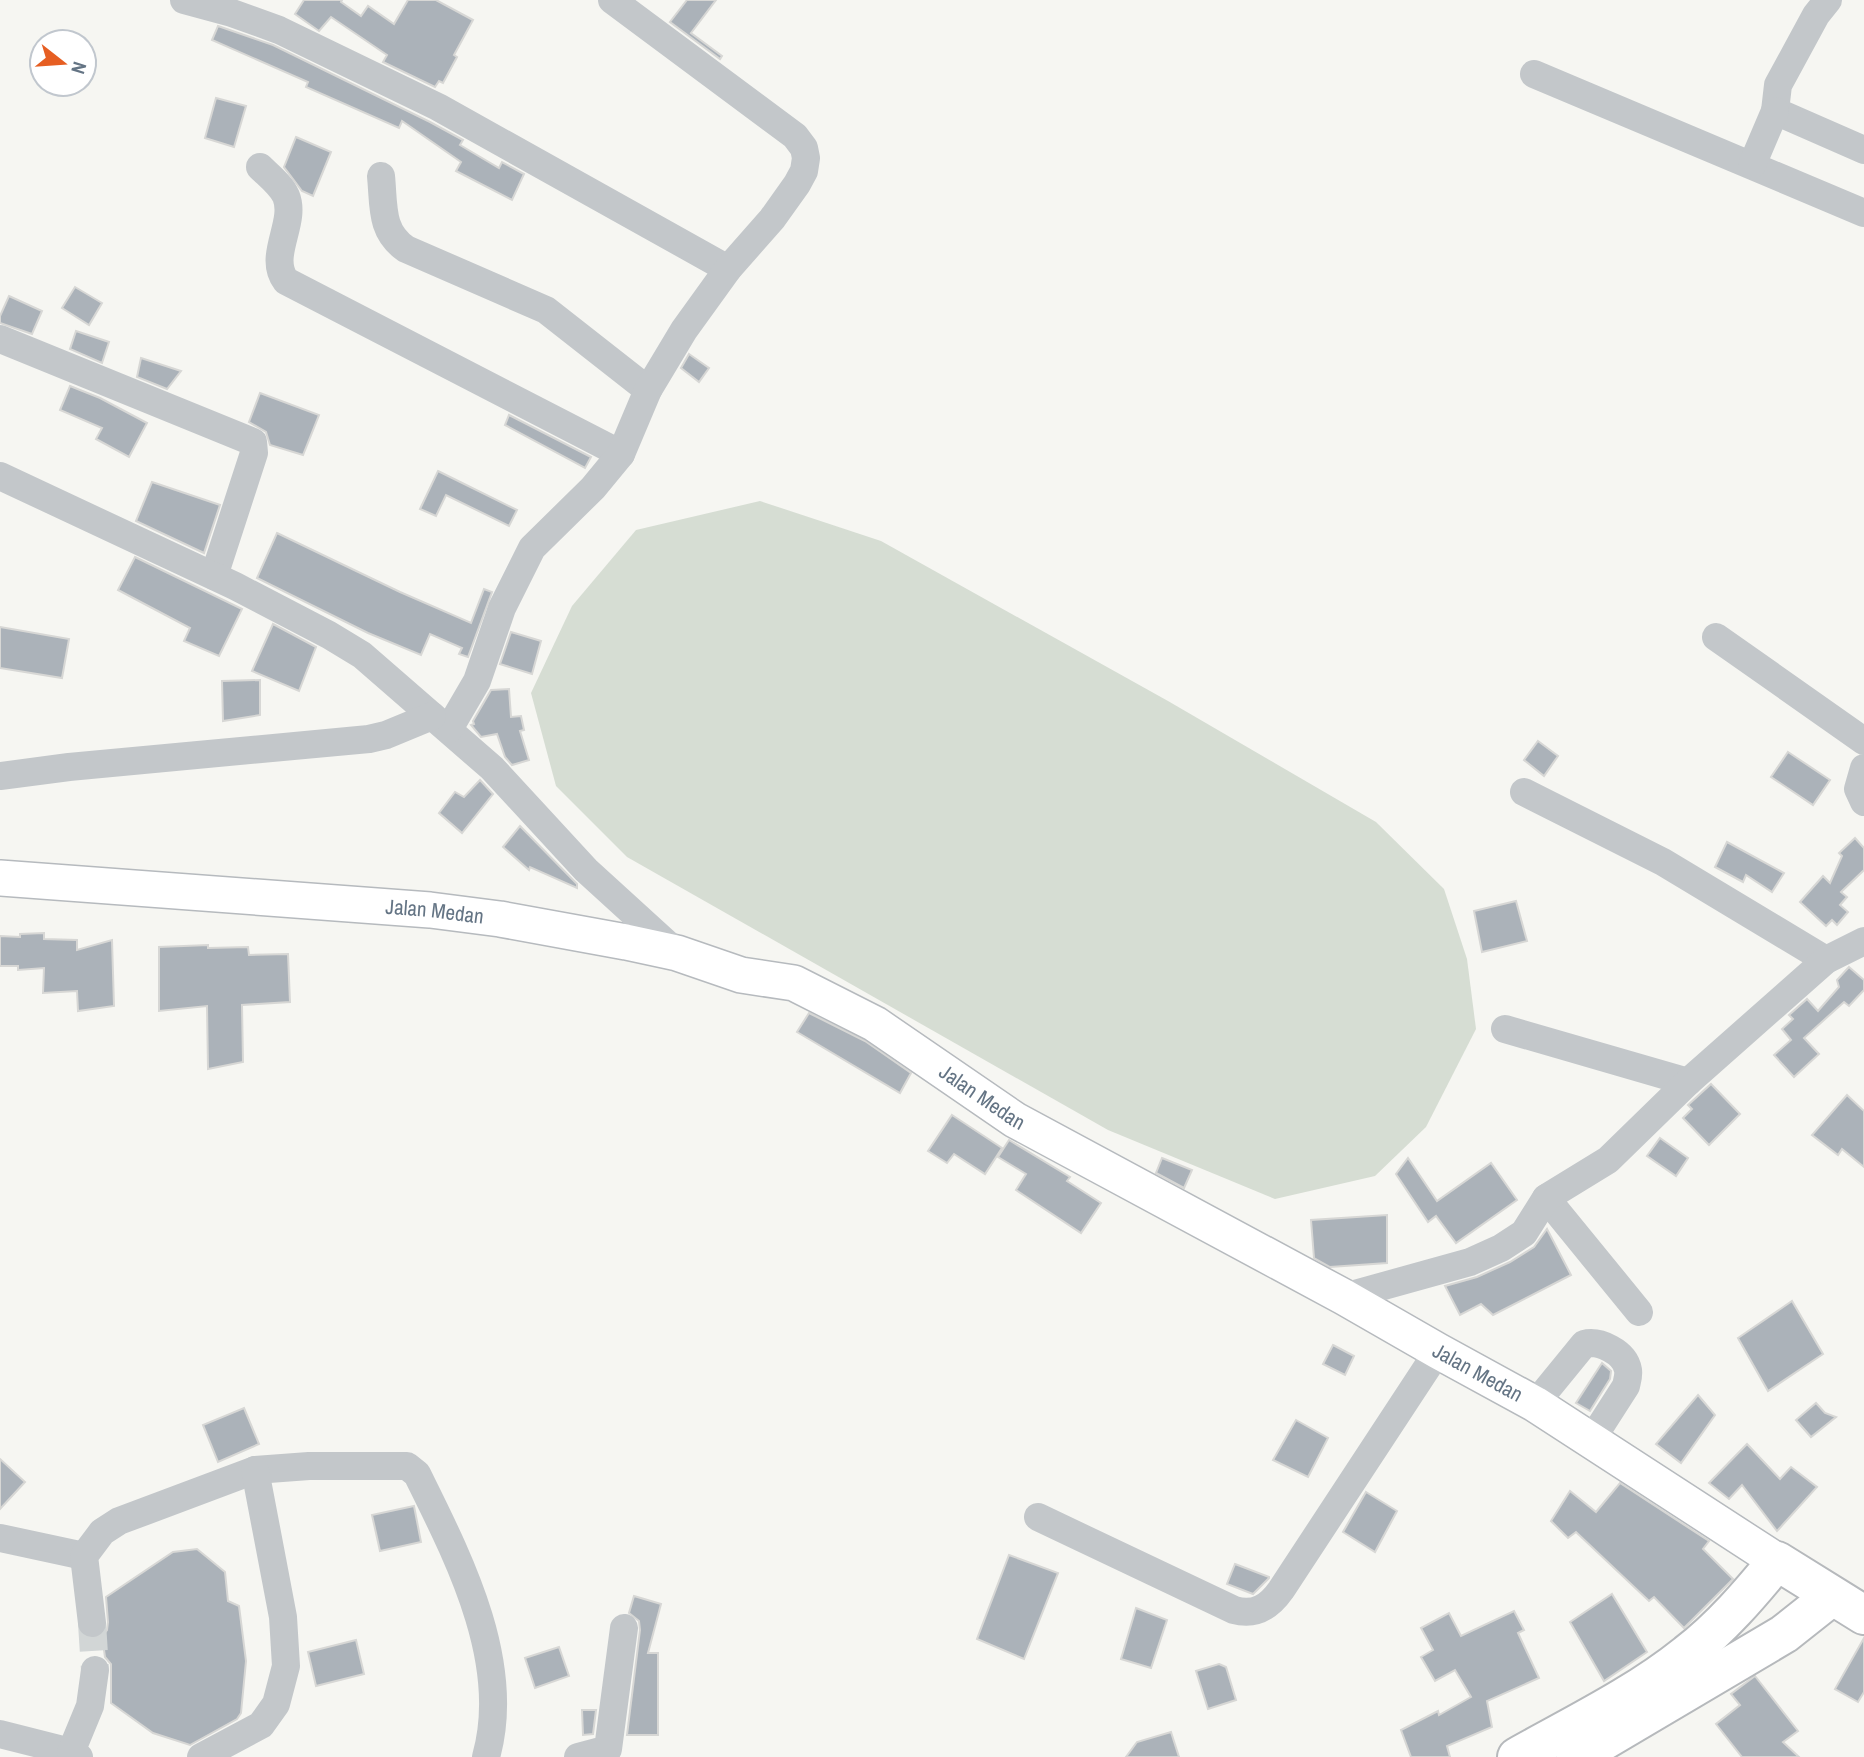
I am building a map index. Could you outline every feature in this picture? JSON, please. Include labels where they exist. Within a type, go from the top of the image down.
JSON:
[{"type":"highway","name":"Jalan Medan","points":[[1777,1561],[1864,1615]]},
{"type":"highway","points":[[1517,1757],[1631,1693],[1689,1653],[1726,1619],[1777,1561]]},
{"type":"highway","points":[[1576,1757],[1762,1649],[1832,1596]]},
{"type":"main road","name":"Jalan Medan","points":[[0,878],[430,910],[512,921],[677,953],[741,975],[794,983],[875,1024],[1015,1120],[1345,1297],[1438,1352],[1535,1404],[1777,1561]]},
{"type":"street","points":[[184,0],[255,20],[279,30],[438,107],[728,269]]},
{"type":"street","points":[[0,776],[69,766],[369,739],[441,723],[477,681],[502,608],[526,557],[538,540],[593,488],[621,454],[649,390],[684,330],[728,269],[772,219],[804,171],[804,148],[795,136],[612,0]]},
{"type":"street","points":[[1752,165],[1774,111],[1777,85],[1816,15],[1828,0]]},
{"type":"street","points":[[1534,74],[1864,213]]},
{"type":"street","points":[[1774,111],[1864,150]]},
{"type":"street","points":[[260,167],[287,197],[288,213],[279,265],[286,281],[621,454]]},
{"type":"street","points":[[381,176],[386,221],[389,232],[397,242],[407,249],[545,310],[649,390]]},
{"type":"street","points":[[0,339],[253,442],[254,453],[214,576]]},
{"type":"street","points":[[0,476],[214,576],[349,646],[441,723],[513,789],[586,870],[677,953]]},
{"type":"street","points":[[1716,637],[1864,741]]},
{"type":"street","points":[[1864,768],[1858,789],[1864,802]]},
{"type":"street","points":[[1524,792],[1663,862],[1826,960]]},
{"type":"street","points":[[1345,1297],[1470,1262],[1501,1248],[1524,1233],[1546,1198],[1608,1160],[1688,1082],[1826,960],[1862,944]]},
{"type":"street","points":[[1505,1029],[1688,1082]]},
{"type":"street","points":[[1546,1198],[1639,1312]]},
{"type":"street","points":[[1535,1404],[1584,1344],[1593,1341],[1605,1345],[1626,1362],[1629,1377],[1592,1439]]},
{"type":"street","points":[[1038,1517],[1234,1610],[1243,1613],[1259,1611],[1268,1606],[1281,1590],[1438,1352]]},
{"type":"street","points":[[92,1623],[85,1556],[102,1532],[119,1521],[255,1470],[309,1466],[403,1465],[415,1470],[457,1559],[488,1652],[494,1715],[486,1757]]},
{"type":"street","points":[[201,1757],[261,1725],[276,1704],[286,1666],[283,1617],[255,1470]]},
{"type":"street","points":[[0,1538],[85,1556]]},
{"type":"street","points":[[578,1757],[608,1749],[624,1628]]},
{"type":"street","points":[[14,1744],[69,1754],[90,1706],[95,1670]]},
{"type":"shaded area","points":[[760,501],[881,541],[1168,701],[1376,822],[1444,889],[1467,959],[1476,1029],[1426,1127],[1375,1176],[1275,1199],[1108,1130],[627,857],[556,786],[531,693],[572,606],[636,530]]},
{"type":"building","points":[[304,0],[342,0],[341,2],[361,16],[368,6],[394,24],[408,0],[436,0],[473,20],[454,55],[457,57],[443,83],[439,81],[435,87],[383,62],[387,55],[331,17],[319,31],[295,14]]},
{"type":"building","points":[[687,0],[716,0],[691,33],[722,56],[720,59],[670,22]]},
{"type":"building","points":[[218,26],[273,45],[430,122],[463,140],[460,145],[499,168],[502,162],[524,174],[512,200],[456,171],[461,162],[402,121],[399,128],[306,87],[308,82],[212,40]]},
{"type":"building","points":[[216,98],[246,106],[234,147],[205,138]]},
{"type":"building","points":[[296,137],[331,152],[313,196],[302,191],[284,167]]},
{"type":"building","points":[[75,287],[102,303],[89,325],[62,308]]},
{"type":"building","points":[[9,296],[42,311],[32,334],[0,323],[0,316]]},
{"type":"building","points":[[76,331],[109,342],[102,363],[70,349]]},
{"type":"building","points":[[689,354],[709,368],[699,382],[681,368]]},
{"type":"building","points":[[141,358],[181,371],[167,389],[137,377]]},
{"type":"building","points":[[70,386],[100,398],[147,423],[129,457],[96,439],[102,428],[60,410]]},
{"type":"building","points":[[260,393],[319,415],[303,455],[270,445],[266,432],[249,422]]},
{"type":"building","points":[[509,415],[591,457],[585,468],[505,425]]},
{"type":"building","points":[[438,471],[517,510],[509,526],[446,495],[436,516],[420,509]]},
{"type":"building","points":[[152,482],[220,505],[204,553],[136,521]]},
{"type":"building","points":[[277,533],[471,623],[484,589],[492,592],[468,657],[459,654],[462,648],[430,634],[421,655],[368,633],[257,578]]},
{"type":"building","points":[[135,557],[242,609],[219,656],[184,641],[190,628],[118,590]]},
{"type":"building","points":[[273,624],[316,647],[299,691],[252,671]]},
{"type":"building","points":[[0,627],[69,639],[62,678],[0,668]]},
{"type":"building","points":[[511,632],[541,641],[532,674],[500,664]]},
{"type":"building","points":[[260,680],[260,715],[223,721],[222,681]]},
{"type":"building","points":[[509,689],[511,717],[521,716],[524,730],[520,731],[529,760],[512,765],[505,757],[497,734],[481,737],[471,725],[474,724],[473,721],[491,690]]},
{"type":"building","points":[[1538,741],[1558,756],[1544,776],[1524,760]]},
{"type":"building","points":[[1788,752],[1830,780],[1813,805],[1771,777]]},
{"type":"building","points":[[480,780],[493,794],[462,833],[439,813],[455,792],[464,797]]},
{"type":"building","points":[[520,826],[577,884],[577,888],[530,867],[529,870],[503,847]]},
{"type":"building","points":[[1855,838],[1864,848],[1864,870],[1841,892],[1847,897],[1840,905],[1848,912],[1837,925],[1832,920],[1826,926],[1800,902],[1823,876],[1830,883],[1842,856],[1839,853]]},
{"type":"building","points":[[1727,842],[1784,873],[1772,892],[1746,875],[1743,882],[1715,867]]},
{"type":"building","points":[[1516,901],[1527,941],[1482,952],[1474,911]]},
{"type":"building","points":[[44,933],[44,939],[77,940],[77,950],[112,940],[114,1006],[78,1011],[77,991],[43,993],[44,968],[18,970],[18,966],[0,966],[0,936],[20,937],[20,934]]},
{"type":"building","points":[[208,945],[208,948],[248,947],[249,955],[288,954],[290,1002],[242,1005],[243,1062],[208,1069],[207,1006],[159,1011],[159,947]]},
{"type":"building","points":[[1849,967],[1864,980],[1864,990],[1849,1006],[1844,1002],[1804,1038],[1819,1054],[1794,1077],[1774,1055],[1791,1040],[1782,1029],[1793,1019],[1789,1015],[1807,999],[1818,1011],[1839,987],[1837,980]]},
{"type":"building","points":[[809,1013],[865,1041],[911,1073],[900,1093],[797,1032]]},
{"type":"building","points":[[1711,1084],[1740,1114],[1709,1145],[1683,1118],[1692,1109],[1688,1105]]},
{"type":"building","points":[[1847,1095],[1864,1111],[1864,1167],[1842,1149],[1838,1155],[1812,1135]]},
{"type":"building","points":[[952,1115],[1002,1148],[985,1174],[954,1154],[947,1163],[928,1151]]},
{"type":"building","points":[[1660,1138],[1688,1158],[1676,1176],[1647,1156]]},
{"type":"building","points":[[1009,1140],[1070,1177],[1067,1181],[1101,1203],[1081,1233],[1016,1190],[1026,1174],[998,1157]]},
{"type":"building","points":[[1162,1158],[1192,1170],[1184,1188],[1156,1173]]},
{"type":"building","points":[[1408,1158],[1437,1201],[1491,1163],[1517,1200],[1456,1243],[1436,1216],[1428,1222],[1396,1174]]},
{"type":"building","points":[[1387,1215],[1387,1263],[1330,1267],[1314,1258],[1311,1220]]},
{"type":"building","points":[[1547,1229],[1571,1275],[1493,1315],[1481,1304],[1460,1315],[1445,1286],[1477,1277],[1510,1262],[1534,1247]]},
{"type":"building","points":[[1792,1301],[1823,1354],[1768,1391],[1738,1338]]},
{"type":"building","points":[[1333,1345],[1354,1356],[1345,1375],[1323,1364]]},
{"type":"building","points":[[1602,1363],[1611,1371],[1610,1379],[1590,1411],[1576,1403]]},
{"type":"building","points":[[1698,1395],[1715,1415],[1681,1463],[1656,1444]]},
{"type":"building","points":[[1816,1403],[1825,1413],[1836,1417],[1811,1437],[1796,1420]]},
{"type":"building","points":[[244,1408],[259,1444],[218,1462],[203,1425]]},
{"type":"building","points":[[1296,1420],[1328,1438],[1308,1477],[1273,1460]]},
{"type":"building","points":[[1747,1444],[1780,1479],[1791,1467],[1817,1487],[1777,1531],[1742,1485],[1729,1499],[1709,1483]]},
{"type":"building","points":[[0,1459],[25,1482],[0,1509]]},
{"type":"building","points":[[1620,1483],[1709,1541],[1703,1549],[1733,1579],[1684,1628],[1654,1597],[1649,1601],[1576,1532],[1568,1538],[1551,1521],[1570,1491],[1596,1512]]},
{"type":"building","points":[[1366,1492],[1397,1511],[1375,1552],[1343,1532]]},
{"type":"building","points":[[414,1506],[421,1542],[380,1551],[372,1515]]},
{"type":"building","points":[[197,1549],[225,1572],[228,1601],[239,1606],[246,1661],[241,1713],[237,1719],[190,1745],[153,1733],[111,1703],[111,1664],[105,1657],[102,1636],[107,1630],[108,1622],[106,1597],[173,1552]]},
{"type":"building","points":[[1009,1555],[1058,1573],[1024,1659],[977,1639]]},
{"type":"building","points":[[1235,1564],[1269,1578],[1253,1594],[1227,1584]]},
{"type":"building","points":[[1612,1594],[1647,1652],[1604,1681],[1570,1622]]},
{"type":"building","points":[[634,1596],[661,1604],[648,1653],[658,1653],[658,1735],[627,1735],[640,1630],[639,1621],[629,1613]]},
{"type":"building","points":[[1136,1608],[1167,1620],[1151,1668],[1121,1659]]},
{"type":"building","points":[[1514,1611],[1524,1630],[1518,1633],[1539,1678],[1487,1701],[1492,1727],[1447,1746],[1450,1757],[1411,1757],[1401,1730],[1438,1711],[1439,1715],[1471,1697],[1455,1670],[1435,1681],[1421,1657],[1433,1650],[1421,1628],[1449,1613],[1461,1636]]},
{"type":"building","points":[[1864,1638],[1864,1692],[1858,1702],[1835,1689]]},
{"type":"building","points":[[356,1640],[364,1674],[316,1686],[308,1652]]},
{"type":"building","points":[[559,1647],[569,1676],[535,1688],[525,1658]]},
{"type":"building","points":[[1219,1664],[1226,1667],[1236,1700],[1208,1709],[1196,1671]]},
{"type":"building","points":[[1755,1676],[1798,1731],[1783,1742],[1799,1757],[1742,1757],[1716,1724],[1740,1705],[1731,1694]]},
{"type":"building","points":[[582,1710],[596,1710],[593,1734],[583,1735]]},
{"type":"building","points":[[1171,1732],[1179,1757],[1126,1757],[1137,1742]]},
{"type":"tunnel","points":[[92,1623],[95,1670]]}]
